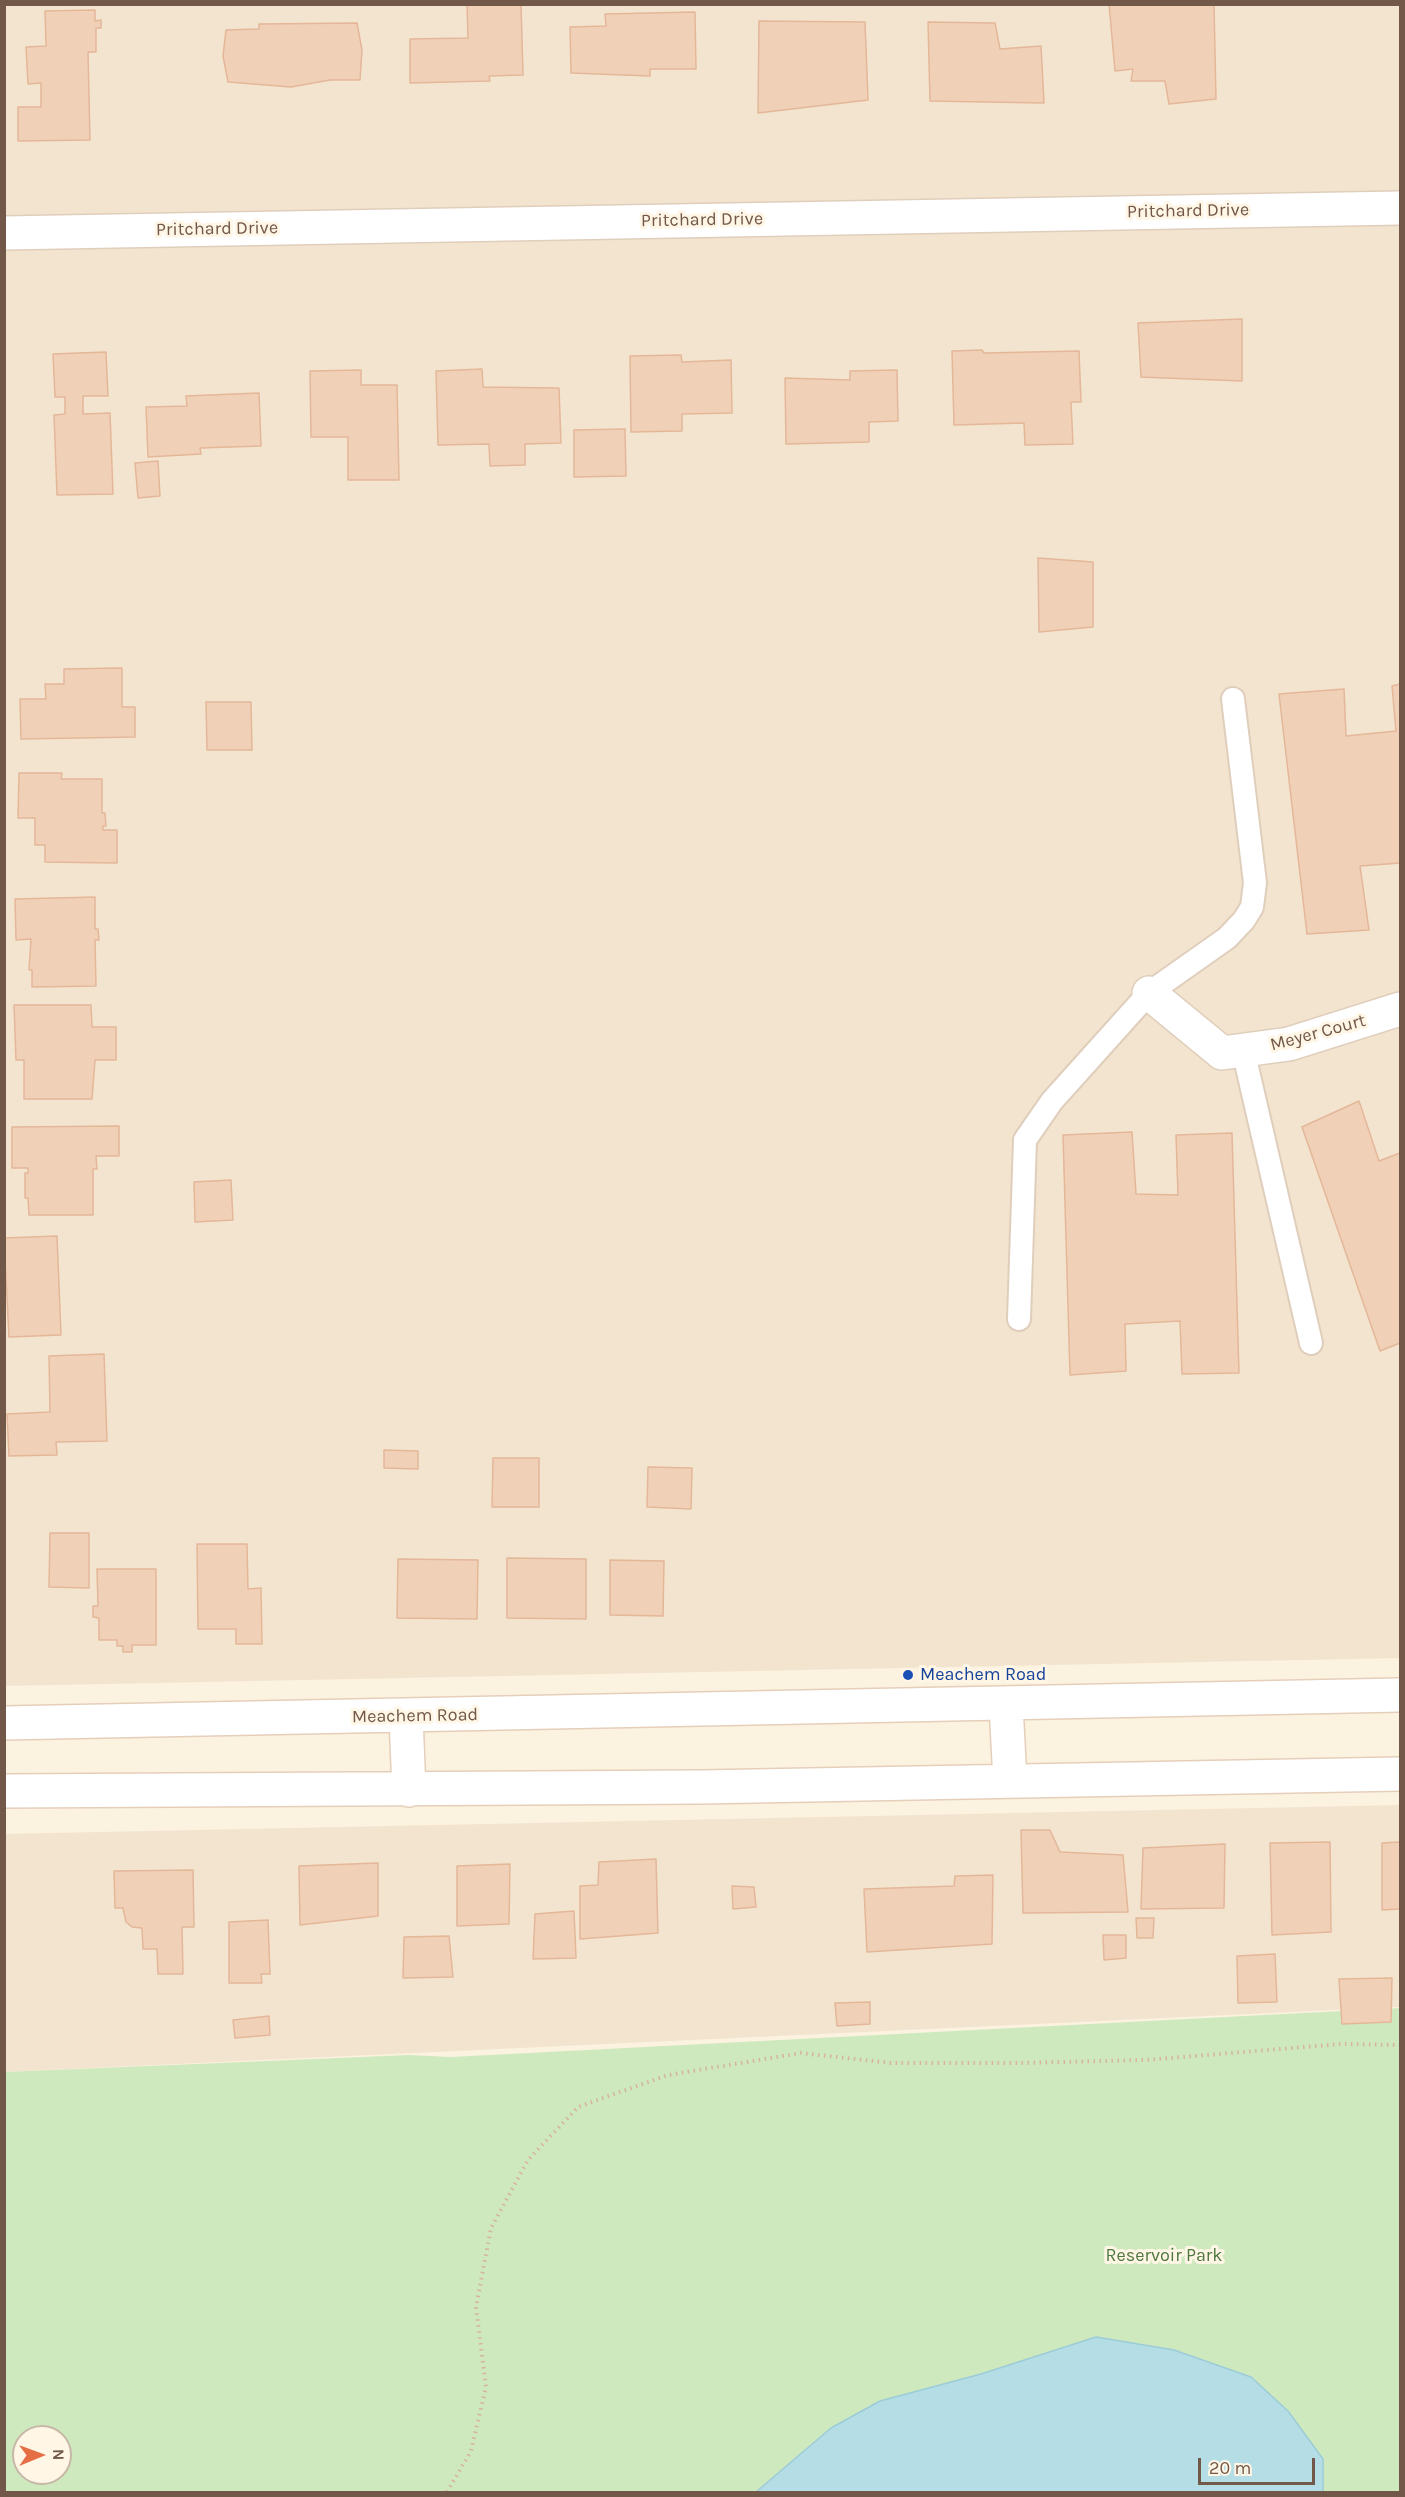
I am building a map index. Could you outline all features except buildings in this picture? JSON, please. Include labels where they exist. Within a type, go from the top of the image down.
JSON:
[{"type":"street","name":"Pritchard Drive","points":[[4,233],[1401,208]]},
{"type":"street","name":"Meyer Court","points":[[1149,993],[1222,1053],[1289,1044],[1401,1009]]},
{"type":"street","name":"Meachem Road","points":[[4,1723],[1006,1705],[1401,1695]]},
{"type":"street","points":[[1006,1705],[1010,1781]]},
{"type":"street","points":[[406,1717],[409,1790]]},
{"type":"street","points":[[4,1791],[409,1790],[1401,1774]]},
{"type":"lane","points":[[1018,1319],[1024,1140],[1052,1101],[1149,993],[1227,938],[1244,920],[1252,906],[1255,882],[1233,699]]},
{"type":"lane","points":[[1243,1050],[1311,1342]]},
{"type":"path","points":[[447,2493],[471,2451],[486,2387],[476,2307],[491,2228],[528,2160],[578,2107],[668,2074],[801,2054],[891,2063],[1030,2062],[1145,2060],[1341,2044],[1401,2044]]},
{"type":"shaded area","points":[[4,5],[1400,5],[1400,1658],[5,1686]]},
{"type":"shaded area","points":[[1400,1805],[1400,2007],[5,2072],[4,1834]]},
{"type":"green space","name":"Reservoir Park","points":[[1400,2008],[1400,2492],[5,2492],[4,2072],[409,2055],[451,2057]]},
{"type":"water","points":[[1096,2337],[1174,2350],[1251,2377],[1288,2411],[1323,2459],[1323,2492],[756,2492],[831,2428],[880,2401],[981,2374]]},
{"type":"place","name":"Meachem Road","points":[[908,1675]]}]
